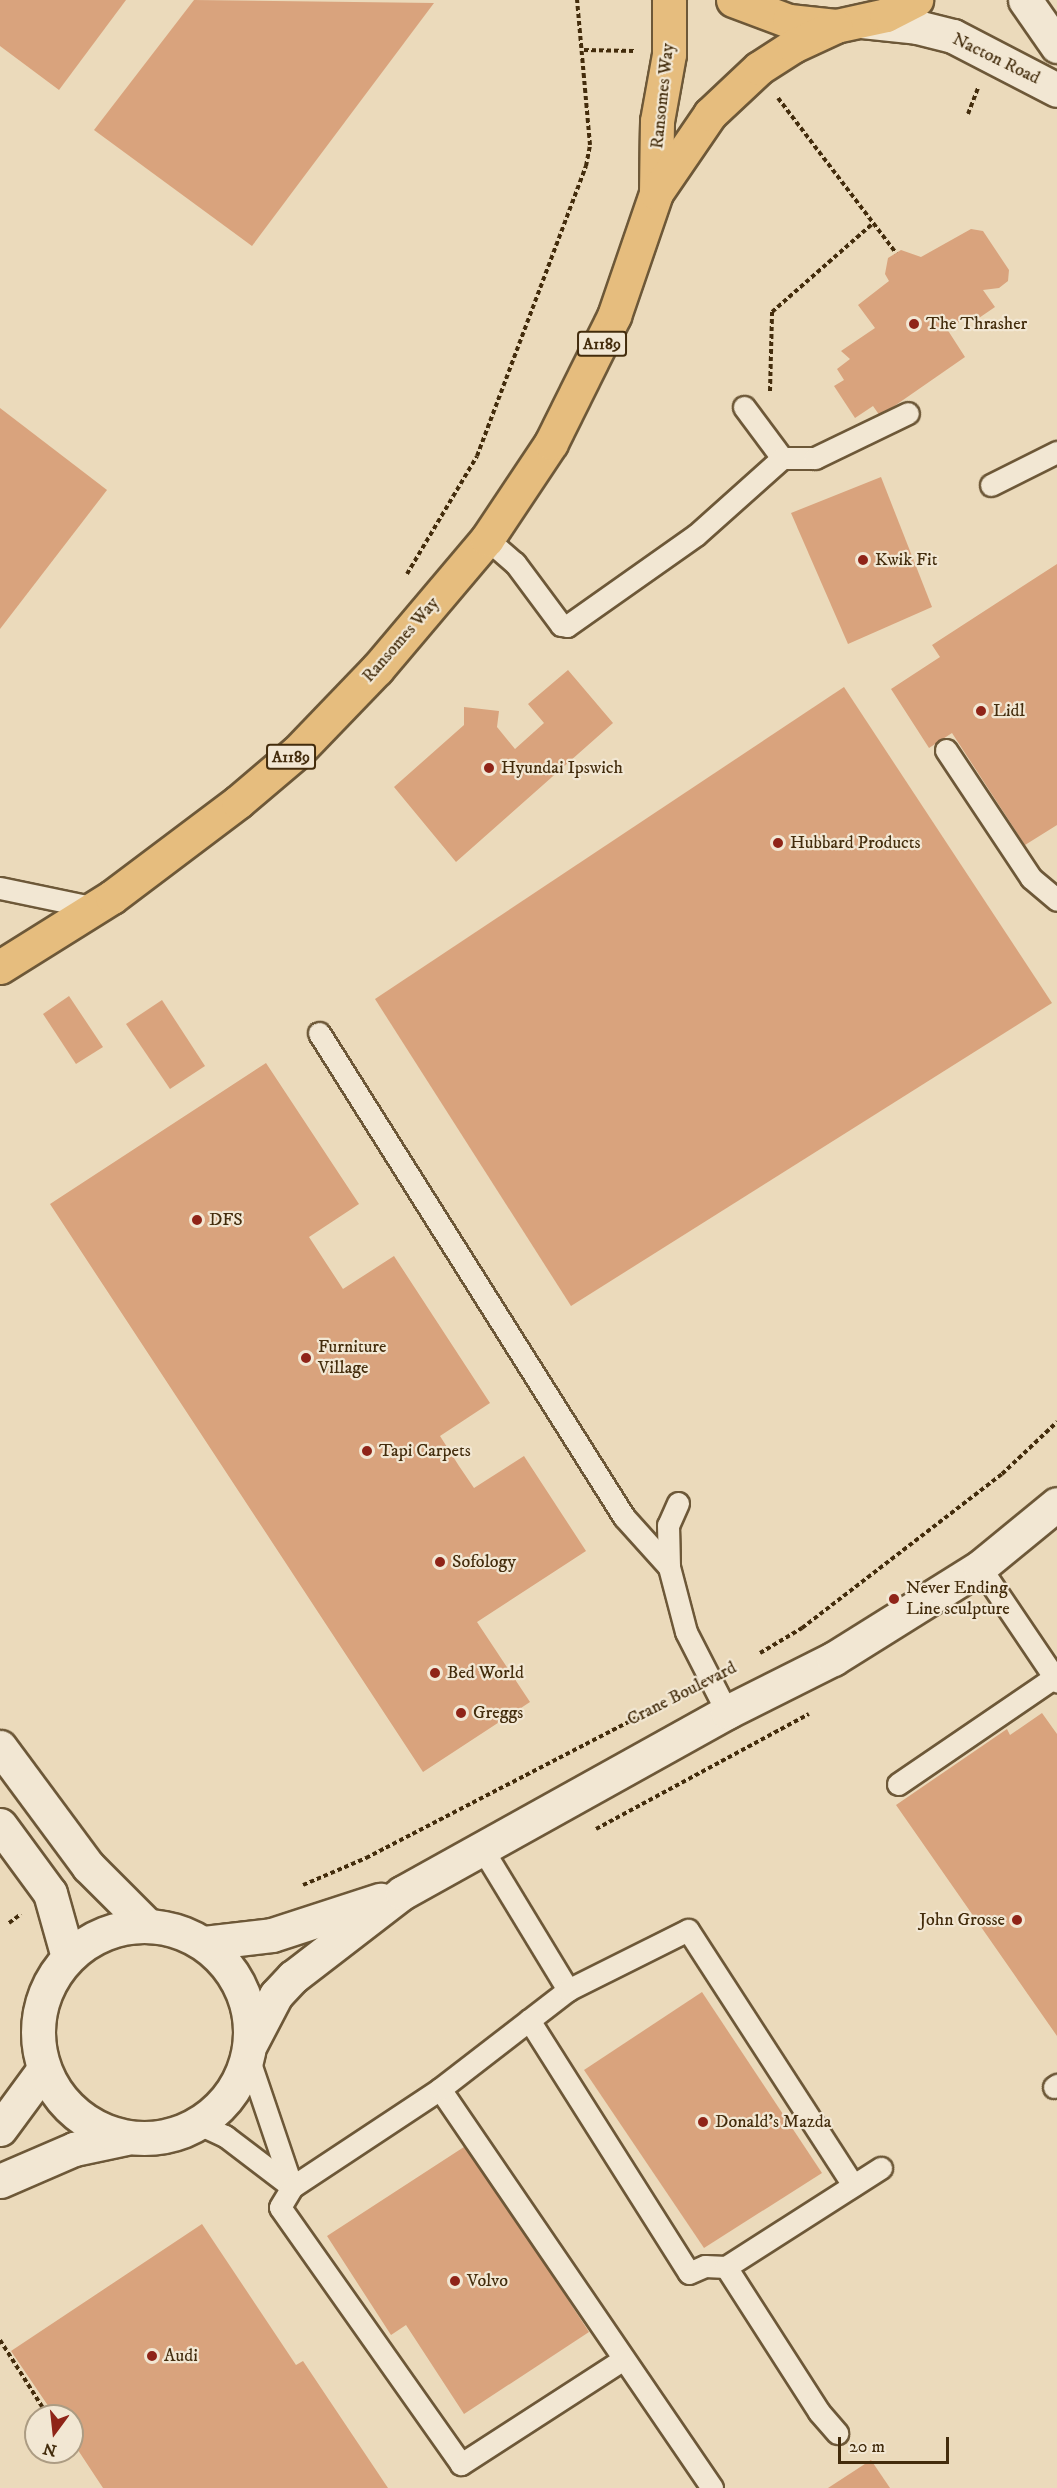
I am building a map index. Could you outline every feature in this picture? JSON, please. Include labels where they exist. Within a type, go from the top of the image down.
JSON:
[{"type":"main road","name":"Ransomes Way","points":[[656,193],[657,121],[669,54],[669,0]]},
{"type":"main road","name":"Ransomes Way","points":[[733,0],[789,21],[849,24]]},
{"type":"main road","name":"Ransomes Way","points":[[0,967],[96,908],[238,802],[297,752],[376,669],[487,539],[550,443],[590,369],[627,282],[656,193],[710,114],[736,86],[793,46],[916,0]]},
{"type":"street","points":[[1025,0],[1057,46]]},
{"type":"street","name":"Nacton Road","points":[[849,24],[917,27],[953,36],[1057,90]]},
{"type":"street","name":"Crane Boulevard","points":[[249,2050],[276,1995],[292,1977],[402,1893],[483,1850],[727,1712],[833,1659],[980,1567],[1057,1504]]},
{"type":"street","points":[[0,1746],[88,1866],[147,1925]]},
{"type":"street","points":[[5,1836],[50,1893],[68,1957]]},
{"type":"street","name":"Crane Boulevard","points":[[204,1943],[272,1935],[402,1893]]},
{"type":"street","points":[[0,2181],[74,2149],[126,2138],[161,2138],[199,2124],[221,2108],[242,2077],[249,2050],[250,2015],[242,1987],[226,1962],[204,1943],[177,1930],[147,1925],[118,1928],[91,1939],[68,1957],[50,1981],[39,2010],[38,2040],[44,2069],[63,2101],[91,2125],[126,2138]]},
{"type":"street","points":[[0,2129],[44,2069]]},
{"type":"lane","points":[[744,407],[782,458]]},
{"type":"lane","points":[[487,539],[515,563],[561,625],[567,626],[696,534],[782,458],[815,458],[908,413]]},
{"type":"lane","points":[[991,485],[1057,452]]},
{"type":"lane","points":[[946,750],[1031,878],[1057,900]]},
{"type":"lane","points":[[0,888],[96,908]]},
{"type":"lane","points":[[319,1033],[624,1517],[669,1567]]},
{"type":"lane","points":[[678,1503],[668,1525],[669,1567],[686,1632],[713,1680],[727,1712]]},
{"type":"lane","points":[[898,1784],[1056,1679],[980,1567]]},
{"type":"lane","points":[[483,1850],[568,1990]]},
{"type":"lane","points":[[622,2360],[461,2464],[280,2207],[292,2187],[440,2089],[568,1990],[688,1930],[854,2184]]},
{"type":"lane","points":[[529,2020],[689,2273],[705,2266],[726,2267],[881,2168]]},
{"type":"lane","points":[[249,2050],[292,2187]]},
{"type":"lane","points":[[440,2089],[622,2360],[712,2488]]},
{"type":"lane","points":[[199,2124],[225,2136],[292,2187]]},
{"type":"lane","points":[[726,2267],[819,2412],[837,2433]]},
{"type":"path","points":[[402,582],[477,456],[586,166],[590,145],[577,0]]},
{"type":"path","points":[[777,98],[896,253]]},
{"type":"path","points":[[770,392],[772,312],[872,224]]},
{"type":"path","name":"Crane Boulevard","points":[[713,1680],[802,1628],[1002,1474],[1057,1422]]},
{"type":"path","name":"Crane Boulevard","points":[[298,1886],[366,1858],[653,1709]]},
{"type":"path","points":[[0,2340],[40,2404]]},
{"type":"building","points":[[0,0],[126,0],[59,90],[0,46]]},
{"type":"building","points":[[194,0],[434,3],[252,246],[94,130]]},
{"type":"building","name":"The Thrasher","points":[[971,229],[983,231],[1009,270],[1008,281],[999,288],[983,290],[995,307],[976,320],[970,316],[947,329],[965,357],[880,416],[873,406],[855,418],[834,386],[844,380],[837,369],[850,359],[841,351],[875,328],[858,305],[889,281],[885,274],[888,258],[901,250],[921,257]]},
{"type":"building","points":[[0,408],[107,490],[0,629]]},
{"type":"building","name":"Kwik Fit","points":[[881,477],[932,607],[848,644],[791,513]]},
{"type":"building","name":"Lidl","points":[[1057,564],[1057,825],[1025,845],[952,733],[929,748],[891,689],[940,657],[932,645]]},
{"type":"building","name":"Hyundai Ipswich","points":[[568,670],[613,723],[456,862],[394,787],[464,725],[464,707],[499,711],[497,727],[515,749],[544,723],[528,704]]},
{"type":"building","name":"Hubbard Products","points":[[844,687],[1052,1003],[571,1306],[375,999]]},
{"type":"building","points":[[69,996],[103,1047],[76,1064],[43,1014]]},
{"type":"building","points":[[162,1000],[205,1066],[170,1089],[126,1024]]},
{"type":"building","points":[[266,1063],[359,1204],[309,1237],[343,1289],[394,1256],[490,1403],[440,1436],[459,1466],[474,1488],[524,1456],[586,1551],[477,1622],[530,1702],[423,1772],[50,1204]]},
{"type":"building","name":"John Grosse","points":[[1042,1713],[1057,1734],[1057,2036],[896,1805],[1007,1729],[1010,1735]]},
{"type":"building","name":"Donald's Mazda","points":[[702,1992],[822,2173],[704,2248],[584,2070]]},
{"type":"building","name":"Volvo","points":[[467,2145],[589,2332],[464,2414],[406,2325],[391,2335],[327,2236]]},
{"type":"building","name":"Audi","points":[[202,2224],[296,2365],[303,2361],[388,2488],[103,2488],[84,2459],[84,2404],[47,2404],[11,2351]]},
{"type":"building","points":[[871,2460],[890,2488],[828,2488]]},
{"type":"place","name":"The Thrasher","points":[[914,324]]},
{"type":"place","name":"Kwik Fit","points":[[863,560]]},
{"type":"place","name":"Lidl","points":[[981,711]]},
{"type":"place","name":"Hyundai Ipswich","points":[[489,768]]},
{"type":"place","name":"Hubbard Products","points":[[778,843]]},
{"type":"place","name":"DFS","points":[[197,1220]]},
{"type":"place","name":"Furniture Village","points":[[306,1358]]},
{"type":"place","name":"Tapi Carpets","points":[[367,1451]]},
{"type":"place","name":"Sofology","points":[[440,1562]]},
{"type":"place","name":"Never Ending Line sculpture","points":[[894,1599]]},
{"type":"place","name":"Bed World","points":[[435,1673]]},
{"type":"place","name":"Greggs","points":[[461,1713]]},
{"type":"place","name":"John Grosse","points":[[1017,1920]]},
{"type":"place","name":"Donald's Mazda","points":[[703,2122]]},
{"type":"place","name":"Volvo","points":[[455,2281]]},
{"type":"place","name":"Audi","points":[[152,2356]]}]
